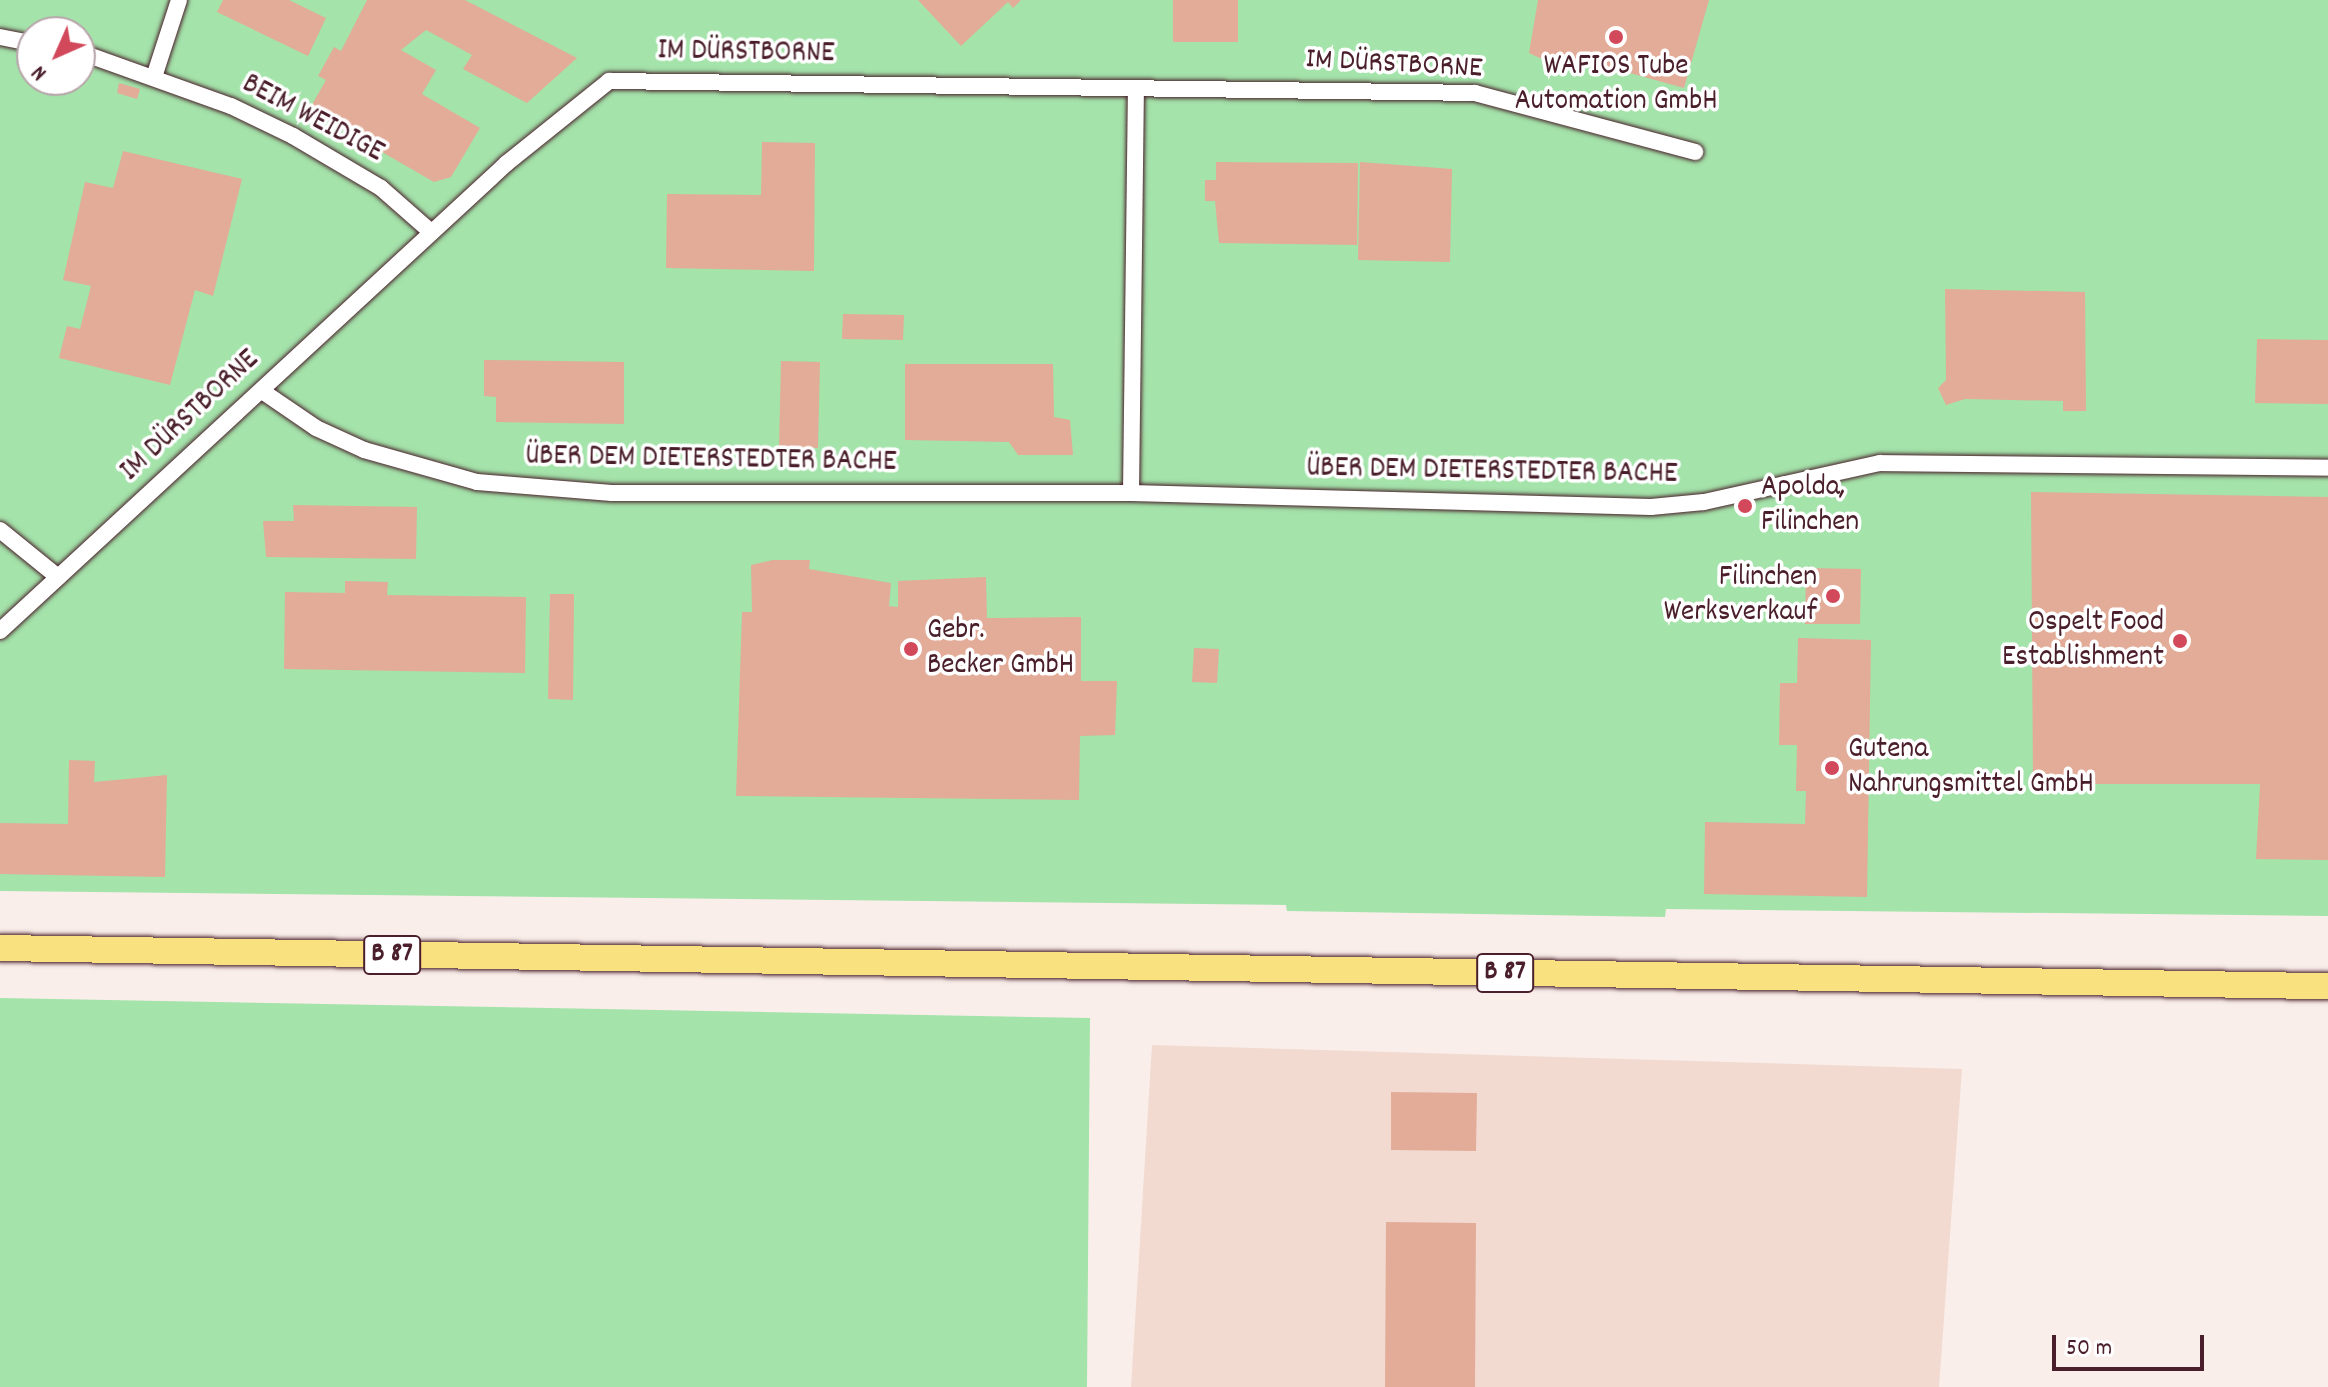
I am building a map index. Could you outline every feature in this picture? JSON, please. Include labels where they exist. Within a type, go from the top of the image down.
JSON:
[{"type":"main road","name":"B 87","points":[[0,948],[2328,986]]},
{"type":"street","points":[[154,77],[179,0]]},
{"type":"street","name":"BEIM WEIDIGE","points":[[96,57],[154,77],[340,162],[431,232]]},
{"type":"street","name":"IM DÜRSTBORNE","points":[[0,631],[431,232],[579,100],[609,81],[1475,93],[1695,152]]},
{"type":"street","points":[[1131,493],[1136,89]]},
{"type":"street","name":"ÜBER DEM DIETERSTEDTER BACHE","points":[[262,391],[316,428],[364,450],[477,482],[612,493],[1131,493],[1651,507],[1741,495],[1880,463],[2328,468]]},
{"type":"street","points":[[0,530],[58,577]]},
{"type":"shaded area","points":[[1152,1045],[1962,1069],[1939,1387],[1131,1387]]},
{"type":"green space","points":[[0,0],[2328,0],[2328,916],[1666,909],[1665,917],[1287,911],[1286,905],[0,891]]},
{"type":"green space","points":[[0,998],[1090,1018],[1087,1387],[0,1387]]},
{"type":"building","points":[[223,0],[289,0],[326,18],[308,56],[217,12]]},
{"type":"building","points":[[367,0],[465,0],[577,58],[527,103],[463,69],[472,55],[426,30],[401,50],[436,70],[422,94],[480,128],[451,177],[434,182],[309,110],[326,80],[318,76],[334,47],[341,51]]},
{"type":"building","points":[[918,0],[1021,0],[1013,8],[1008,2],[961,46]]},
{"type":"building","points":[[1173,0],[1238,0],[1238,42],[1173,42]]},
{"type":"building","name":"WAFIOS Tube Automation GmbH","points":[[1538,0],[1709,0],[1684,88],[1579,59],[1577,67],[1557,66],[1529,53]]},
{"type":"building","points":[[119,83],[140,89],[137,99],[117,93]]},
{"type":"building","points":[[762,142],[815,143],[814,271],[666,268],[667,194],[761,195]]},
{"type":"building","points":[[123,151],[242,179],[213,296],[195,290],[170,385],[59,358],[67,326],[80,329],[91,286],[63,280],[85,182],[113,188]]},
{"type":"building","points":[[1216,162],[1358,163],[1357,245],[1219,243],[1215,201],[1205,201],[1205,180],[1216,180]]},
{"type":"building","points":[[1360,162],[1452,169],[1450,262],[1358,260]]},
{"type":"building","points":[[1945,289],[2085,292],[2086,411],[2063,411],[2063,401],[1965,399],[1946,405],[1938,388],[1946,380]]},
{"type":"building","points":[[843,314],[904,315],[903,340],[842,339]]},
{"type":"building","points":[[2257,339],[2328,340],[2328,404],[2255,403]]},
{"type":"building","points":[[484,360],[624,362],[624,424],[496,422],[496,397],[484,396]]},
{"type":"building","points":[[781,361],[820,362],[818,448],[779,447]]},
{"type":"building","points":[[905,364],[1053,364],[1054,417],[1070,420],[1073,455],[1018,455],[1009,442],[905,440]]},
{"type":"building","name":"Ospelt Food Establishment","points":[[2031,492],[2328,497],[2328,860],[2256,859],[2260,784],[2033,784]]},
{"type":"building","points":[[293,505],[417,507],[416,559],[266,557],[263,521],[294,521]]},
{"type":"building","name":"Gebr. Becker GmbH","points":[[773,560],[810,560],[809,569],[891,583],[889,606],[898,607],[898,581],[986,577],[987,618],[1081,617],[1081,681],[1117,681],[1115,735],[1080,736],[1079,800],[736,796],[742,612],[752,612],[751,565]]},
{"type":"building","name":"Filinchen Werksverkauf","points":[[1806,568],[1861,569],[1860,624],[1805,624]]},
{"type":"building","points":[[345,581],[388,582],[387,595],[526,597],[525,673],[284,669],[285,592],[345,593]]},
{"type":"building","points":[[550,594],[574,594],[573,700],[548,699]]},
{"type":"building","name":"Gutena Nahrungsmittel GmbH","points":[[1798,638],[1871,640],[1867,897],[1704,894],[1705,822],[1805,824],[1806,791],[1796,791],[1797,745],[1779,745],[1780,683],[1797,683]]},
{"type":"building","points":[[1194,648],[1219,649],[1217,683],[1192,682]]},
{"type":"building","points":[[69,760],[95,761],[94,782],[167,775],[165,877],[0,874],[0,823],[68,824]]},
{"type":"building","points":[[1391,1092],[1477,1093],[1476,1151],[1391,1150]]},
{"type":"building","points":[[1386,1222],[1476,1223],[1475,1387],[1385,1387]]},
{"type":"place","name":"WAFIOS Tube Automation GmbH","points":[[1616,37]]},
{"type":"place","name":"Apolda, Filinchen","points":[[1745,506]]},
{"type":"place","name":"Filinchen Werksverkauf","points":[[1833,596]]},
{"type":"place","name":"Ospelt Food Establishment","points":[[2180,641]]},
{"type":"place","name":"Gebr. Becker GmbH","points":[[911,649]]},
{"type":"place","name":"Gutena Nahrungsmittel GmbH","points":[[1832,768]]}]
